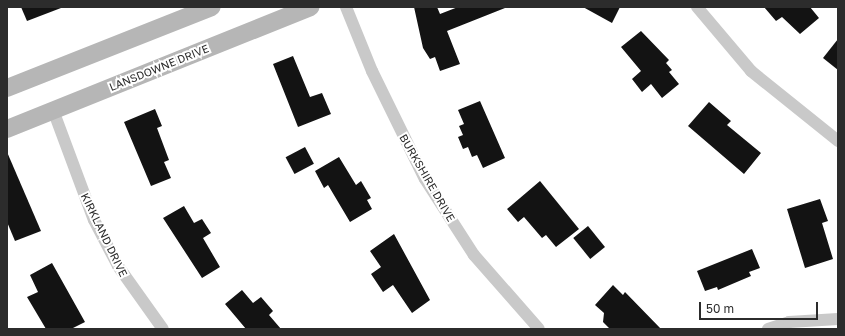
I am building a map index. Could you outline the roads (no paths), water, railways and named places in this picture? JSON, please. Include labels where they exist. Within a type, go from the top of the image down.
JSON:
[{"type":"street","points":[[7,88],[212,7]]},
{"type":"street","name":"LANSDOWNE DRIVE","points":[[7,129],[310,7]]},
{"type":"street","name":"BURKSHIRE DRIVE","points":[[346,7],[372,71],[425,179],[474,255],[539,329]]},
{"type":"street","points":[[697,7],[751,71],[838,141]]},
{"type":"street","name":"KIRKLAND DRIVE","points":[[54,110],[94,220],[118,266],[162,329]]},
{"type":"street","points":[[768,329],[789,322],[838,319]]}]
